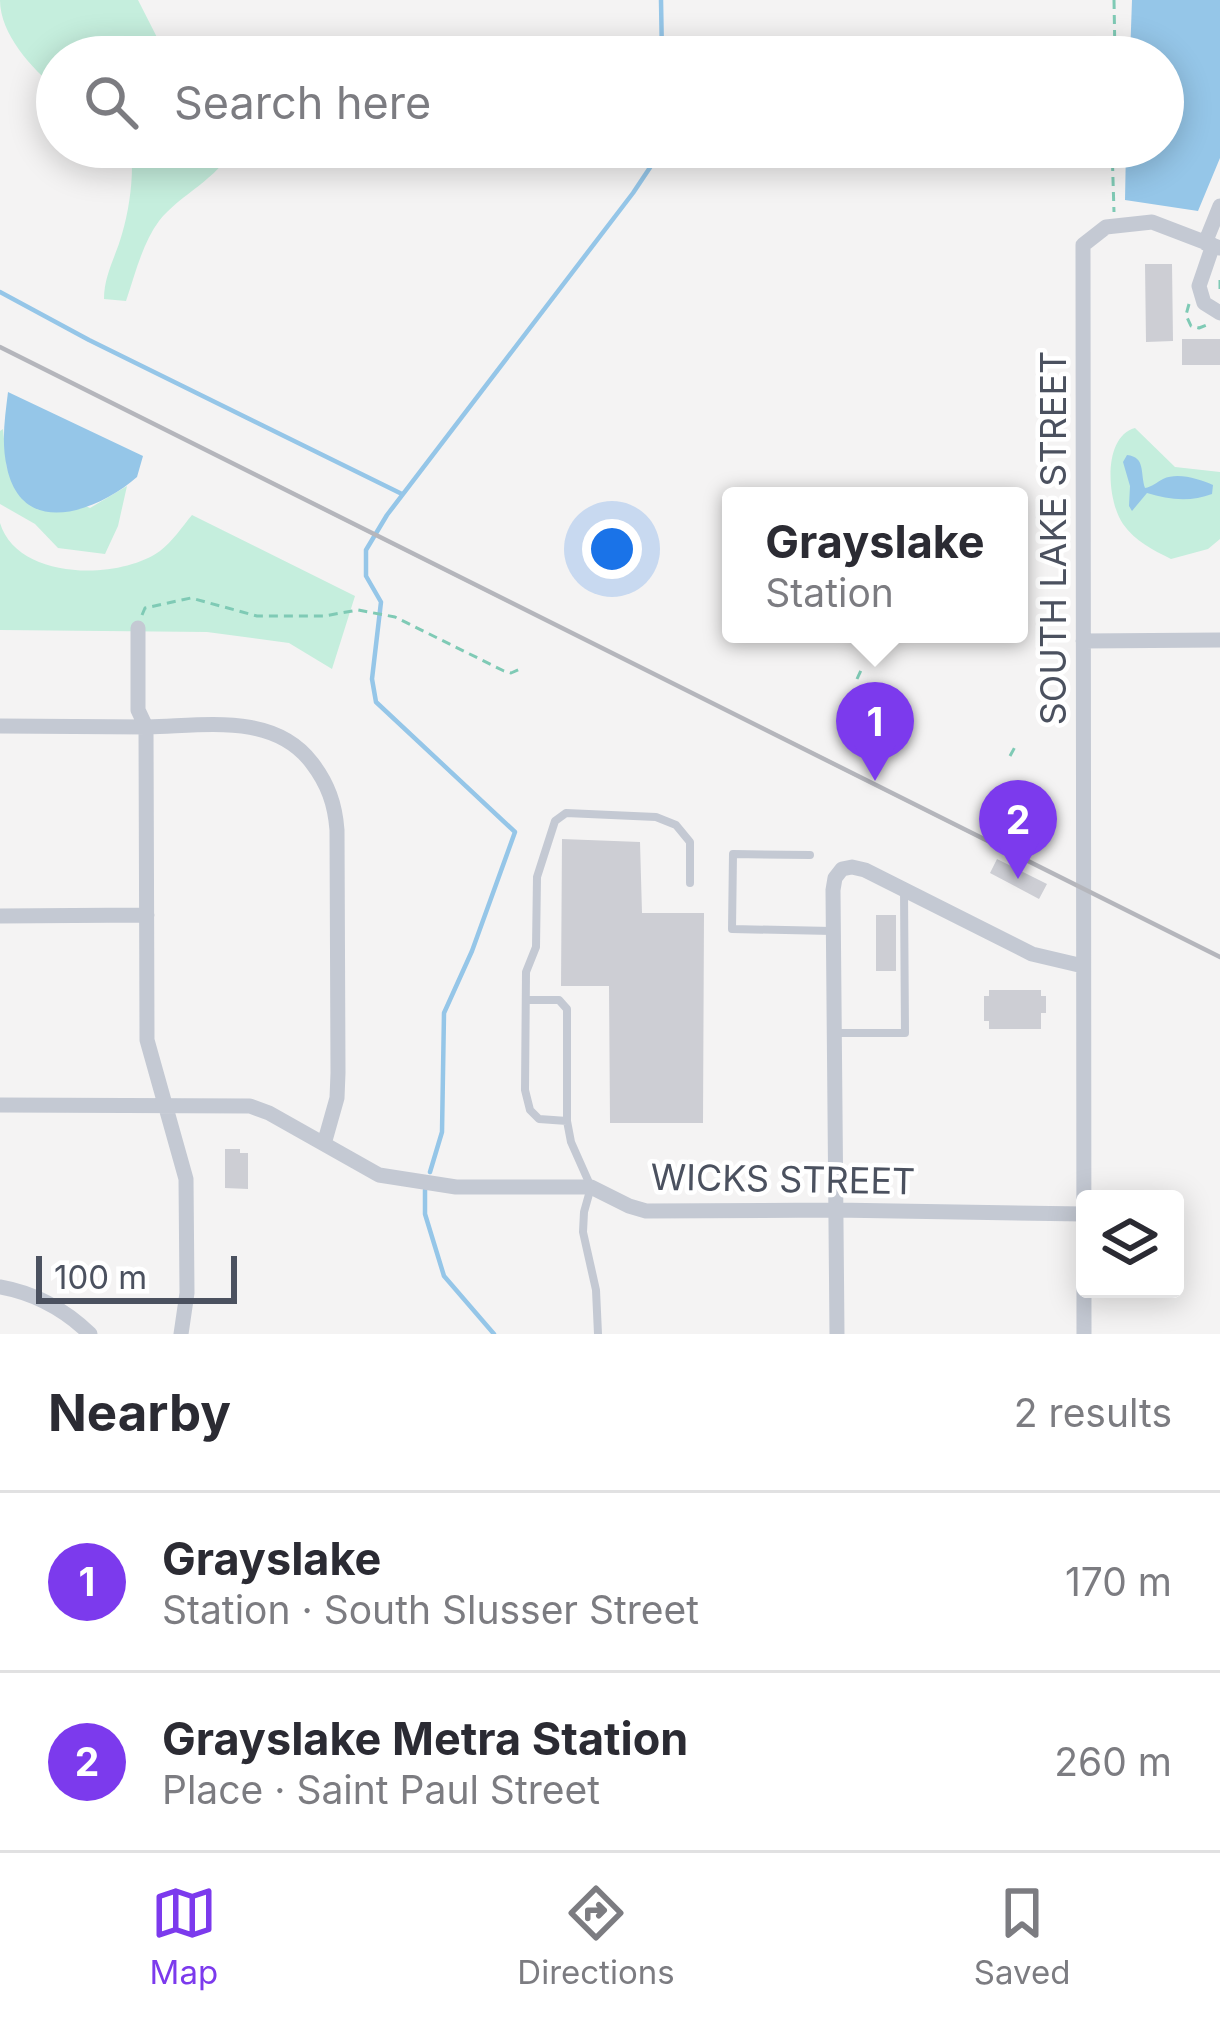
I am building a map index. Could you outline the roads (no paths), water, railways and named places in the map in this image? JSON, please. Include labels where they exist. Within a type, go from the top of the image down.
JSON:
[{"type":"street","points":[[1215,318],[1199,286],[1220,206]]},
{"type":"street","name":"SOUTH LAKE STREET","points":[[1084,1190],[1083,245],[1106,227],[1152,222],[1213,246]]},
{"type":"street","points":[[138,628],[138,710],[146,727],[147,1040],[186,1179],[188,1293],[181,1334]]},
{"type":"street","points":[[1083,641],[1220,640]]},
{"type":"street","points":[[0,726],[231,725],[274,733],[305,754],[326,785],[337,830],[337,1098],[324,1144]]},
{"type":"street","points":[[837,1334],[833,890],[842,869],[852,867],[896,886],[1031,954],[1083,967]]},
{"type":"street","points":[[0,916],[146,916]]},
{"type":"street","name":"WICKS STREET","points":[[0,1105],[250,1106],[380,1175],[456,1187],[591,1187],[646,1211],[1076,1214]]},
{"type":"street","points":[[0,1287],[51,1305],[90,1334]]},
{"type":"street","name":"SOUTH LAKE STREET","points":[[1084,1298],[1084,1334]]},
{"type":"lane","points":[[567,1120],[539,1119],[530,1110],[524,1090],[526,972],[536,947],[537,877],[555,820],[566,813],[656,817],[676,825],[690,842],[690,883]]},
{"type":"lane","points":[[810,855],[733,854],[732,929],[833,932]]},
{"type":"lane","points":[[834,1033],[905,1034],[896,886]]},
{"type":"lane","points":[[526,1000],[560,1000],[567,1009],[567,1120],[571,1142],[591,1187],[583,1232],[596,1289],[598,1334]]},
{"type":"water","points":[[1132,0],[1220,0],[1220,158],[1198,211],[1125,200],[1126,168],[1184,168],[1184,36],[1131,36]]},
{"type":"water","points":[[8,392],[143,456],[137,477],[83,508],[45,511],[29,505],[16,490],[5,458]]},
{"type":"water","points":[[1127,455],[1140,462],[1145,488],[1182,476],[1213,485],[1212,494],[1180,499],[1147,493],[1132,511],[1123,462]]},
{"type":"waterway","points":[[661,0],[662,36]]},
{"type":"waterway","points":[[430,1172],[442,1132],[444,1013],[515,832],[376,702],[372,679],[381,602],[366,576],[366,550],[387,515],[650,168]]},
{"type":"waterway","points":[[0,292],[402,494]]},
{"type":"waterway","points":[[425,1190],[425,1214],[444,1276],[494,1334]]},
{"type":"railway","points":[[0,347],[1220,957]]},
{"type":"place","name":"Grayslake","points":[[875,781]]},
{"type":"place","name":"Grayslake Metra Station","points":[[1018,879]]}]
